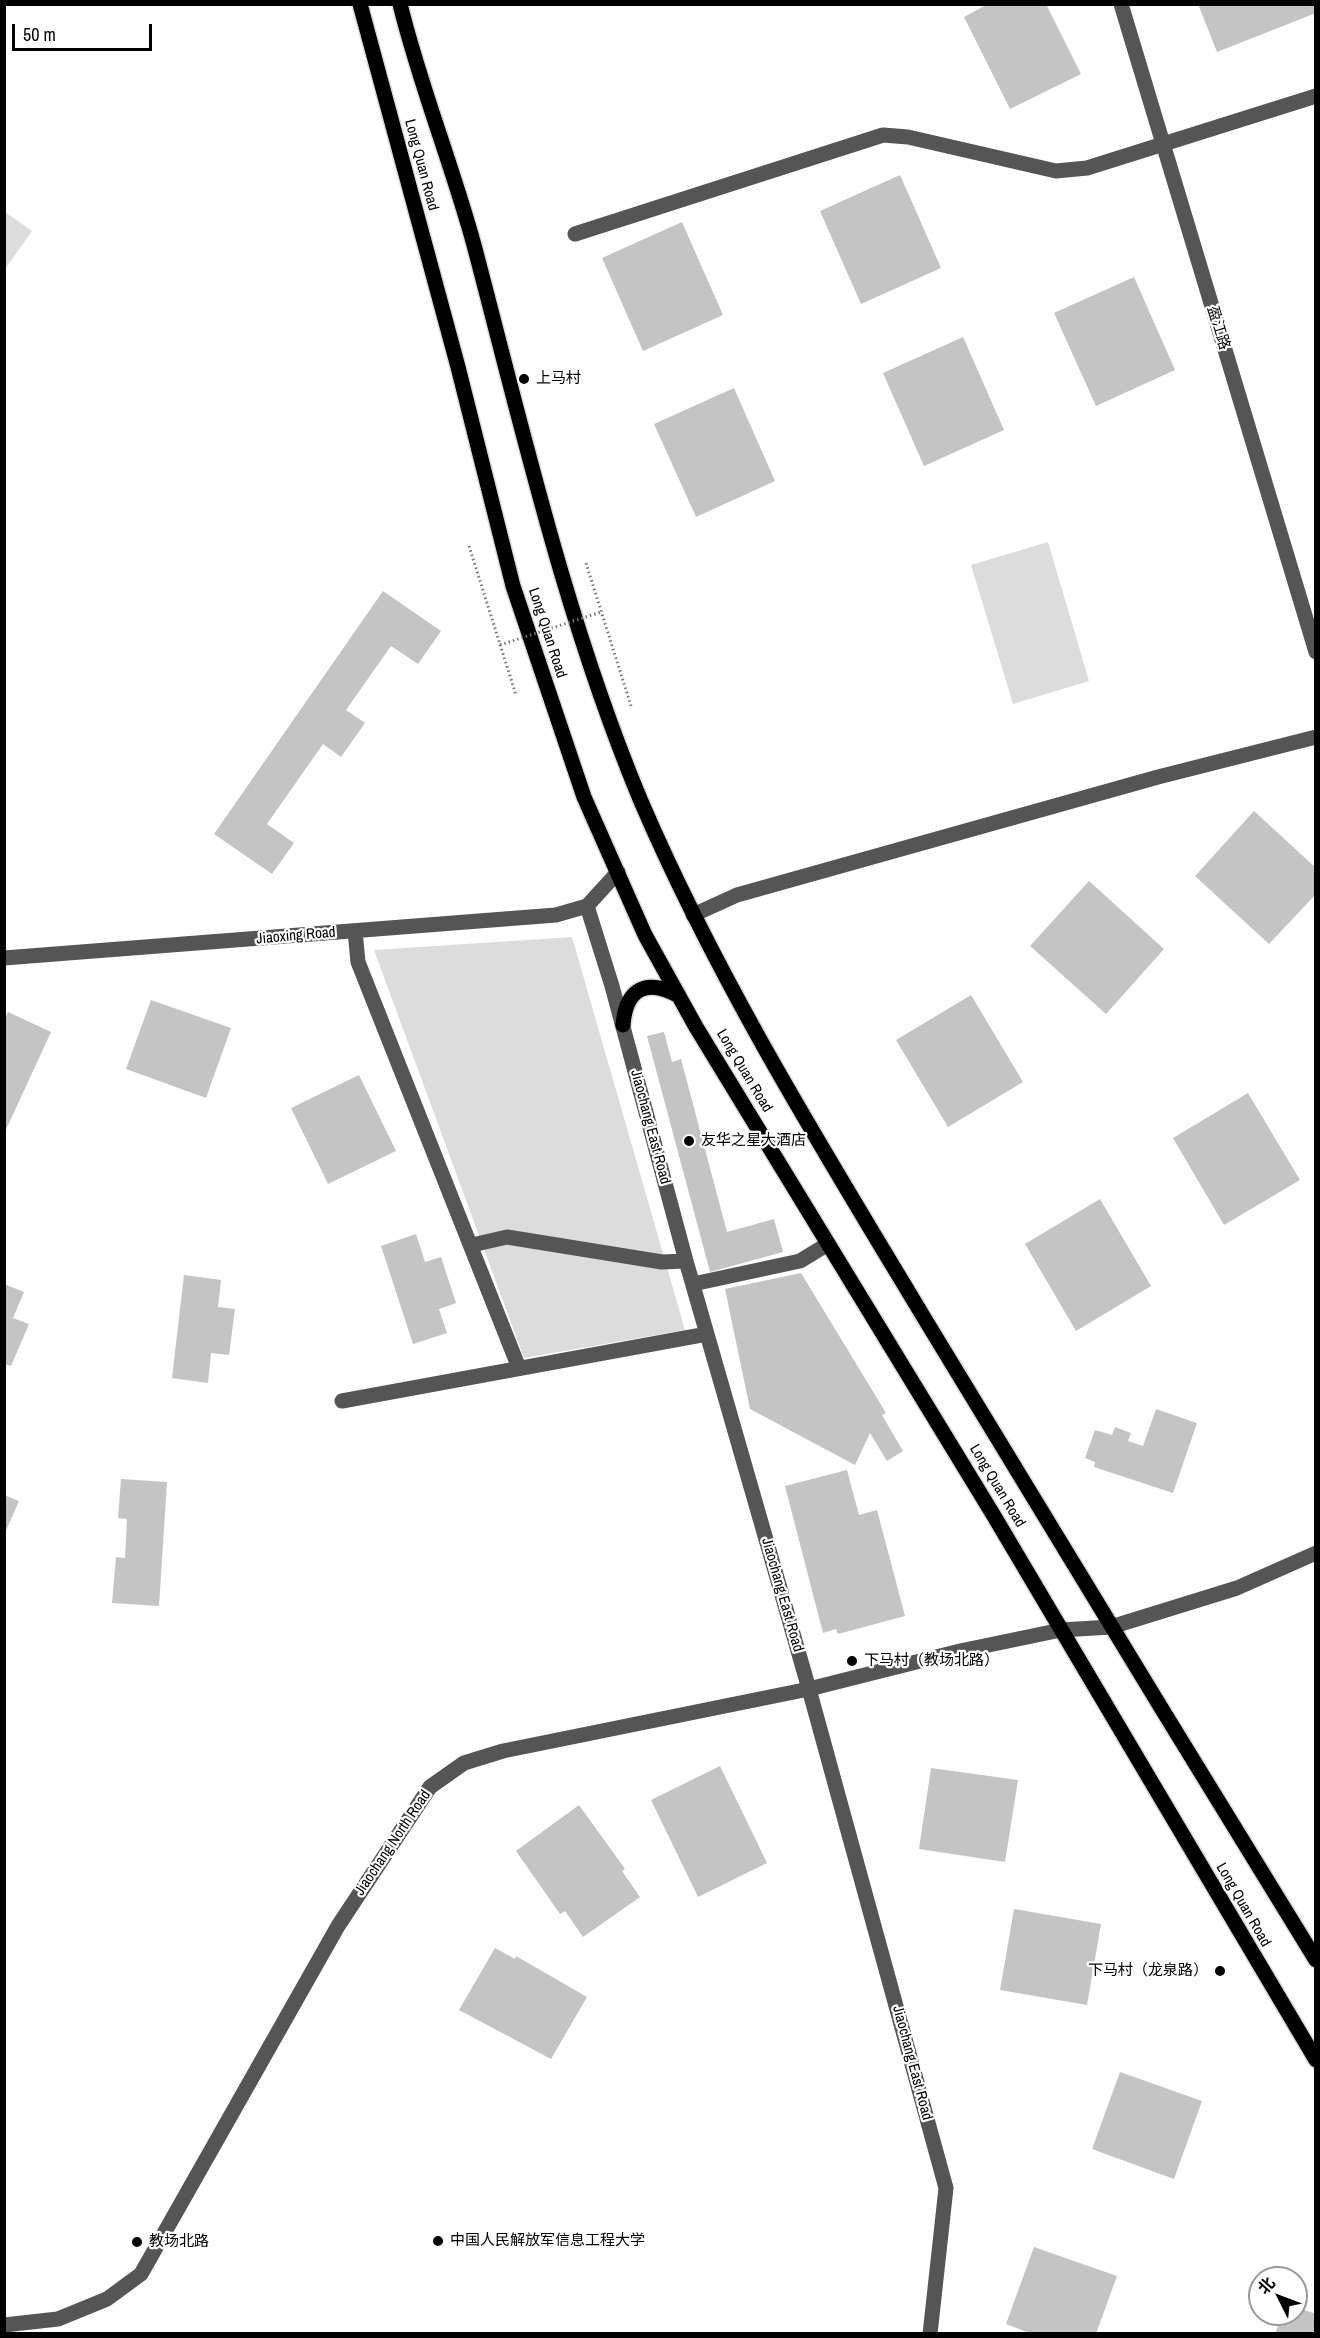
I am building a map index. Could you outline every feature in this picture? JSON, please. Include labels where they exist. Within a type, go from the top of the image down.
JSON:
[{"type":"main road","name":"Long Quan Road","points":[[360,4],[458,367],[513,586],[580,787],[645,935],[679,996],[1061,1630],[1316,2060]]},
{"type":"main road","name":"Long Quan Road","points":[[400,4],[412,54],[457,184],[555,548],[594,683],[642,801],[693,915],[825,1152],[1111,1627],[1316,1960]]},
{"type":"main road","points":[[623,1025],[624,1007],[635,993],[643,989],[658,987],[679,996]]},
{"type":"street","name":"盈江路","points":[[1121,4],[1316,652]]},
{"type":"street","points":[[575,234],[883,135],[908,137],[1056,171],[1088,168],[1316,96]]},
{"type":"street","points":[[693,915],[737,895],[1158,777],[1316,737]]},
{"type":"street","points":[[587,906],[618,872]]},
{"type":"street","name":"Jiaoxing Road","points":[[4,958],[556,915],[587,906]]},
{"type":"street","name":"Jiaochang East Road","points":[[587,906],[623,1025],[686,1261],[809,1689],[946,2188],[930,2334]]},
{"type":"street","points":[[355,931],[358,962],[519,1368]]},
{"type":"street","points":[[472,1245],[507,1237],[662,1262],[686,1261]]},
{"type":"street","points":[[693,1284],[800,1261],[828,1244]]},
{"type":"street","points":[[342,1401],[707,1334]]},
{"type":"street","name":"Jiaochang North Road","points":[[4,2325],[58,2319],[107,2299],[141,2274],[338,1926],[430,1787],[464,1763],[503,1751],[809,1689],[960,1651],[1061,1630],[1111,1627],[1237,1588],[1316,1553]]},
{"type":"path","points":[[469,546],[516,695]]},
{"type":"path","points":[[586,563],[631,706]]},
{"type":"path","points":[[500,645],[601,612]]},
{"type":"shaded area","points":[[5,212],[32,231],[5,269]]},
{"type":"shaded area","points":[[1048,542],[1089,681],[1013,704],[971,565]]},
{"type":"shaded area","points":[[572,937],[685,1330],[524,1358],[374,950]]},
{"type":"building","points":[[988,4],[1046,4],[1081,74],[1010,109],[964,17]]},
{"type":"building","points":[[1198,4],[1316,4],[1316,13],[1217,52]]},
{"type":"building","points":[[900,175],[941,268],[861,304],[820,211]]},
{"type":"building","points":[[682,222],[723,315],[643,351],[602,258]]},
{"type":"building","points":[[1134,277],[1175,370],[1096,406],[1054,313]]},
{"type":"building","points":[[963,337],[1004,430],[924,466],[883,373]]},
{"type":"building","points":[[734,388],[775,481],[696,517],[654,424]]},
{"type":"building","points":[[383,591],[441,631],[418,664],[391,646],[346,710],[365,723],[341,757],[323,744],[267,824],[294,843],[272,874],[214,834]]},
{"type":"building","points":[[1254,811],[1316,868],[1316,894],[1269,944],[1195,876]]},
{"type":"building","points":[[1089,881],[1164,949],[1106,1014],[1030,946]]},
{"type":"building","points":[[971,995],[1023,1082],[948,1127],[896,1040]]},
{"type":"building","points":[[151,1000],[231,1028],[206,1098],[126,1069]]},
{"type":"building","points":[[8,1012],[51,1032],[4,1134],[4,1021]]},
{"type":"building","name":"友华之星大酒店","points":[[664,1032],[672,1062],[681,1059],[727,1232],[774,1219],[783,1252],[710,1272],[647,1036]]},
{"type":"building","points":[[359,1075],[396,1151],[328,1184],[291,1108]]},
{"type":"building","points":[[1248,1093],[1300,1180],[1224,1225],[1173,1138]]},
{"type":"building","points":[[1100,1199],[1151,1286],[1076,1331],[1025,1244]]},
{"type":"building","points":[[416,1234],[425,1262],[441,1257],[456,1303],[439,1309],[447,1333],[413,1344],[381,1246]]},
{"type":"building","points":[[801,1273],[886,1413],[882,1415],[903,1451],[887,1461],[870,1433],[855,1465],[750,1409],[725,1289]]},
{"type":"building","points":[[184,1275],[221,1280],[218,1307],[235,1309],[229,1355],[211,1353],[208,1383],[172,1378]]},
{"type":"building","points":[[4,1284],[24,1292],[13,1318],[29,1324],[11,1366],[4,1364]]},
{"type":"building","points":[[1156,1409],[1197,1423],[1173,1493],[1094,1467],[1095,1462],[1085,1458],[1095,1430],[1112,1435],[1115,1427],[1131,1433],[1128,1441],[1143,1446]]},
{"type":"building","points":[[847,1470],[859,1515],[877,1510],[905,1616],[838,1634],[836,1629],[823,1633],[785,1486]]},
{"type":"building","points":[[121,1479],[167,1482],[159,1606],[112,1603],[116,1557],[125,1558],[127,1519],[118,1518]]},
{"type":"building","points":[[4,1495],[19,1501],[4,1535]]},
{"type":"building","points":[[720,1766],[767,1863],[698,1897],[651,1800]]},
{"type":"building","points":[[931,1768],[1018,1780],[1005,1862],[919,1849]]},
{"type":"building","points":[[579,1805],[625,1869],[622,1871],[640,1897],[583,1937],[565,1911],[560,1914],[516,1851]]},
{"type":"building","points":[[1014,1909],[1101,1924],[1087,2005],[1000,1990]]},
{"type":"building","points":[[495,1948],[515,1959],[516,1956],[587,1997],[551,2059],[459,2010]]},
{"type":"building","points":[[1120,2072],[1202,2101],[1174,2179],[1092,2149]]},
{"type":"building","points":[[1034,2247],[1117,2276],[1096,2334],[1032,2334],[1006,2324]]},
{"type":"building","points":[[1308,2311],[1316,2314],[1316,2334],[1275,2334],[1278,2326],[1308,2326]]},
{"type":"place","name":"上马村","points":[[524,379]]},
{"type":"place","name":"友华之星大酒店","points":[[689,1141]]},
{"type":"place","name":"下马村（教场北路）","points":[[852,1661]]},
{"type":"place","name":"下马村（龙泉路）","points":[[1220,1971]]},
{"type":"place","name":"中国人民解放军信息工程大学","points":[[438,2241]]},
{"type":"place","name":"教场北路","points":[[137,2242]]}]
